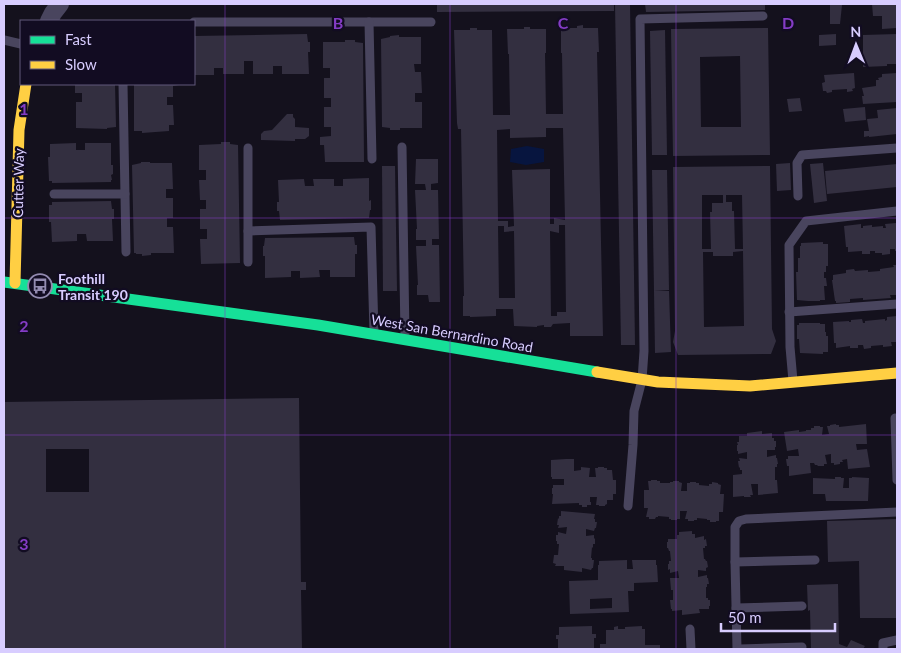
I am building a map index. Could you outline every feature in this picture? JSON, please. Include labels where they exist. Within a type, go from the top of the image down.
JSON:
[{"type":"street","points":[[50,20],[60,4]]},
{"type":"street","name":"Cutter Way","points":[[9,282],[15,143],[19,130],[26,85]]},
{"type":"street","name":"West San Bernardino Road","points":[[9,282],[318,325],[658,382],[750,386],[897,374]]},
{"type":"lane","points":[[628,506],[634,411],[642,380],[644,351],[640,19],[763,16]]},
{"type":"lane","points":[[195,22],[432,22]]},
{"type":"lane","points":[[369,22],[372,159]]},
{"type":"lane","points":[[4,40],[20,44]]},
{"type":"lane","points":[[123,85],[126,252]]},
{"type":"lane","points":[[402,147],[405,340]]},
{"type":"lane","points":[[248,148],[248,262]]},
{"type":"lane","points":[[798,196],[797,163],[802,155],[897,148]]},
{"type":"lane","points":[[54,194],[125,194]]},
{"type":"lane","points":[[793,382],[790,347],[789,245],[806,221],[897,211]]},
{"type":"lane","points":[[248,231],[370,228],[374,335]]},
{"type":"lane","points":[[789,312],[897,304]]},
{"type":"lane","points":[[895,418],[897,480]]},
{"type":"lane","points":[[802,647],[738,649],[735,527],[739,521],[764,518],[897,512]]},
{"type":"lane","points":[[735,562],[815,560]]},
{"type":"lane","points":[[736,608],[802,606]]},
{"type":"lane","points":[[690,629],[691,649]]},
{"type":"lane","points":[[883,649],[883,642],[897,640]]},
{"type":"water","points":[[527,146],[544,149],[544,162],[526,165],[510,162],[511,149]]},
{"type":"building","points":[[437,4],[614,4],[614,11],[437,12]]},
{"type":"building","points":[[615,4],[630,4],[635,345],[621,345]]},
{"type":"building","points":[[645,4],[765,4],[765,10],[646,12]]},
{"type":"building","points":[[872,4],[897,4],[897,28],[882,29],[882,16],[873,16]]},
{"type":"building","points":[[830,5],[842,5],[840,24],[830,24]]},
{"type":"building","points":[[583,25],[583,28],[598,28],[603,336],[570,336],[570,323],[553,324],[551,327],[544,327],[544,325],[537,327],[514,326],[513,309],[496,309],[496,316],[463,316],[461,129],[458,129],[457,123],[454,30],[477,28],[477,30],[492,30],[493,115],[510,115],[507,29],[530,27],[530,29],[546,29],[546,114],[563,114],[561,28],[577,28],[577,26]],"holes":[[[546,128],[563,128],[565,220],[554,218],[554,224],[550,224],[550,169],[512,170],[514,226],[508,227],[508,221],[498,221],[497,130],[510,129],[510,138],[546,137]],[[559,225],[565,225],[566,312],[557,312],[557,316],[551,316],[550,231],[559,233]],[[498,226],[504,226],[504,232],[514,231],[515,298],[499,298]]]},
{"type":"building","points":[[768,28],[770,155],[673,156],[671,29]],"holes":[[[740,56],[741,127],[701,127],[700,57]]]},
{"type":"building","points":[[665,30],[667,155],[652,155],[650,31]]},
{"type":"building","points":[[307,34],[308,42],[310,42],[310,52],[308,52],[309,74],[282,74],[282,66],[273,66],[273,74],[253,74],[253,61],[244,61],[244,74],[223,74],[223,68],[214,68],[214,75],[195,75],[195,36]]},
{"type":"building","points":[[836,34],[836,45],[819,46],[819,35]]},
{"type":"building","points":[[897,34],[897,64],[863,67],[863,35]]},
{"type":"building","points":[[399,35],[399,37],[421,37],[421,64],[414,64],[415,72],[421,72],[422,93],[415,93],[415,102],[422,102],[422,128],[390,130],[390,128],[382,127],[381,39]]},
{"type":"building","points":[[345,40],[355,40],[355,42],[363,43],[364,162],[325,162],[324,145],[320,145],[320,137],[331,136],[331,127],[324,127],[324,107],[331,107],[331,98],[324,98],[324,78],[330,78],[330,68],[323,68],[323,42],[345,42]]},
{"type":"building","points":[[854,73],[855,88],[852,89],[853,91],[847,92],[847,89],[832,90],[832,92],[827,93],[823,91],[824,75]]},
{"type":"building","points":[[897,73],[897,102],[863,104],[862,88],[876,86],[876,80],[882,77],[882,74]]},
{"type":"building","points":[[75,85],[115,85],[116,127],[107,129],[76,128],[76,102],[82,102],[82,93],[75,93]]},
{"type":"building","points":[[134,85],[179,85],[173,86],[173,97],[167,97],[167,105],[173,105],[174,125],[169,125],[169,131],[142,133],[142,131],[134,131]]},
{"type":"building","points":[[800,98],[802,111],[789,112],[787,99]]},
{"type":"building","points":[[865,107],[866,120],[845,122],[843,109]]},
{"type":"building","points":[[897,108],[897,134],[864,137],[864,131],[869,131],[867,119],[878,118],[877,110]]},
{"type":"building","points":[[287,114],[293,114],[295,127],[309,128],[309,136],[305,139],[295,139],[295,141],[261,140],[261,134],[264,131],[272,130]]},
{"type":"building","points":[[221,142],[230,142],[230,144],[238,145],[240,263],[201,264],[200,239],[207,239],[207,229],[200,229],[200,209],[206,209],[206,200],[200,200],[199,180],[206,180],[206,170],[199,170],[199,145],[221,144]]},
{"type":"building","points":[[76,143],[76,150],[85,150],[85,143],[111,143],[113,174],[111,175],[111,182],[52,183],[52,181],[49,181],[48,157],[50,157],[50,144]]},
{"type":"building","points":[[416,159],[438,159],[438,183],[431,184],[431,190],[438,190],[439,239],[432,239],[432,245],[439,245],[440,302],[429,302],[428,295],[417,295],[416,246],[426,246],[426,240],[416,240],[415,190],[426,190],[425,184],[415,184]]},
{"type":"building","points":[[141,162],[172,163],[173,189],[166,189],[166,198],[173,198],[173,218],[167,218],[167,227],[173,227],[174,253],[151,253],[151,255],[142,256],[142,254],[134,253],[132,165]]},
{"type":"building","points":[[790,163],[791,190],[777,191],[776,164]]},
{"type":"building","points":[[823,163],[827,201],[814,203],[810,164]]},
{"type":"building","points":[[897,164],[897,187],[827,194],[825,171]]},
{"type":"building","points":[[382,166],[395,166],[397,291],[383,291]]},
{"type":"building","points":[[770,166],[772,329],[776,341],[771,354],[678,355],[673,342],[675,331],[673,167]],"holes":[[[702,195],[723,195],[723,203],[712,203],[712,212],[710,212],[711,249],[702,249]],[[726,195],[742,195],[743,249],[735,249],[734,211],[732,211],[732,202],[726,202]],[[743,251],[744,326],[704,327],[703,252],[713,252],[713,256],[733,256],[733,252]]]},
{"type":"building","points":[[652,170],[667,170],[669,290],[654,291]]},
{"type":"building","points":[[369,178],[371,210],[369,218],[280,220],[279,211],[277,211],[277,202],[279,202],[278,180],[304,179],[305,186],[314,186],[313,179],[334,179],[334,186],[343,186],[343,179]]},
{"type":"building","points":[[111,201],[112,209],[114,209],[114,219],[112,219],[113,241],[87,241],[86,234],[77,234],[77,241],[52,242],[49,205],[52,205],[52,202]]},
{"type":"building","points":[[896,223],[897,251],[890,249],[890,254],[882,255],[882,253],[875,253],[875,251],[870,251],[870,254],[862,254],[862,251],[848,252],[844,226],[861,224],[861,228],[872,225],[872,227],[883,226],[883,228],[886,228],[885,224]]},
{"type":"building","points":[[354,237],[355,245],[357,245],[355,277],[330,277],[330,270],[319,270],[320,277],[300,278],[300,271],[291,271],[291,277],[265,278],[263,246],[265,238]]},
{"type":"building","points":[[823,242],[823,244],[828,244],[828,266],[826,266],[826,272],[824,272],[827,286],[824,286],[825,300],[797,300],[796,272],[798,272],[801,243]]},
{"type":"building","points":[[893,265],[897,265],[897,295],[890,295],[891,298],[850,299],[850,302],[836,303],[832,280],[833,275],[846,273],[846,270],[854,269],[855,271],[868,270],[868,272],[880,271],[880,269],[894,267]]},
{"type":"building","points":[[654,291],[669,291],[671,352],[655,353]]},
{"type":"building","points":[[897,316],[897,342],[891,342],[892,346],[871,346],[871,348],[864,349],[863,345],[858,345],[858,348],[850,348],[850,346],[836,348],[833,322],[851,322],[851,320],[862,319],[863,323],[865,323],[865,321],[885,319],[885,321],[887,317]]},
{"type":"building","points":[[799,323],[825,324],[826,336],[828,336],[828,352],[823,352],[823,354],[800,353],[799,339],[797,339],[797,325]]},
{"type":"building","points":[[299,398],[301,582],[306,582],[306,590],[301,590],[302,649],[4,649],[4,402]],"holes":[[[46,449],[89,449],[89,492],[46,492]]]},
{"type":"building","points":[[836,424],[839,427],[866,424],[867,444],[856,444],[857,450],[867,449],[870,467],[848,469],[847,459],[842,460],[843,462],[840,462],[840,464],[834,465],[834,463],[831,463],[831,454],[825,455],[827,464],[824,464],[824,466],[810,463],[811,473],[789,476],[789,466],[787,466],[786,459],[788,459],[788,456],[799,456],[798,449],[787,451],[784,432],[806,431],[811,430],[814,426],[820,426],[823,427],[822,435],[829,434],[827,426]]},
{"type":"building","points":[[762,431],[762,434],[772,433],[772,438],[776,441],[775,450],[767,450],[767,457],[776,455],[777,458],[778,464],[775,467],[775,480],[777,480],[778,493],[758,495],[758,484],[751,484],[753,495],[750,495],[751,497],[733,497],[733,475],[742,474],[742,470],[739,468],[739,458],[747,459],[747,452],[738,454],[737,442],[739,442],[739,436],[747,436],[747,433]]},
{"type":"building","points":[[574,459],[574,471],[581,470],[581,467],[590,468],[589,477],[596,477],[595,468],[598,467],[612,470],[613,480],[616,480],[616,494],[613,494],[613,500],[607,500],[605,506],[596,505],[597,497],[590,497],[591,505],[587,505],[587,507],[582,507],[579,503],[552,504],[553,485],[564,485],[564,479],[552,479],[551,460]]},
{"type":"building","points":[[835,477],[844,478],[843,488],[849,488],[849,478],[869,478],[868,501],[826,501],[825,494],[813,494],[813,478],[835,479]]},
{"type":"building","points":[[648,481],[660,481],[660,483],[679,481],[682,483],[681,491],[687,491],[687,483],[690,482],[709,486],[712,482],[718,483],[721,485],[720,494],[724,494],[723,512],[719,512],[719,521],[710,522],[707,519],[697,518],[694,521],[688,521],[688,519],[685,519],[687,511],[680,511],[680,519],[677,520],[658,516],[655,519],[649,519],[649,517],[646,517],[648,508],[644,508],[644,490],[649,490]]},
{"type":"building","points":[[561,511],[595,514],[596,528],[594,531],[586,529],[586,536],[594,535],[595,539],[595,544],[592,547],[591,558],[594,560],[591,570],[582,568],[582,572],[564,570],[564,566],[555,566],[556,564],[553,563],[554,555],[558,555],[559,544],[556,541],[556,535],[558,535],[558,532],[566,534],[567,527],[558,528],[559,525],[557,525]]},
{"type":"building","points":[[897,519],[897,618],[860,618],[859,561],[828,562],[827,521]]},
{"type":"building","points":[[692,531],[692,534],[695,534],[695,538],[704,536],[704,540],[706,539],[707,546],[703,548],[704,559],[707,561],[708,567],[706,571],[698,570],[698,577],[707,575],[709,584],[706,587],[706,598],[710,600],[710,606],[709,609],[699,609],[700,613],[682,615],[682,610],[672,611],[671,609],[670,600],[673,600],[673,590],[671,590],[670,578],[679,578],[678,571],[670,573],[670,569],[668,570],[669,561],[671,561],[667,542],[668,539],[677,539],[679,532]]},
{"type":"building","points":[[627,560],[627,569],[633,569],[632,560],[656,560],[658,582],[634,583],[634,591],[628,591],[629,612],[570,614],[569,581],[598,580],[599,561]],"holes":[[[612,598],[612,608],[590,609],[590,599]]]},
{"type":"building","points":[[838,584],[839,644],[847,647],[851,640],[865,646],[863,649],[811,649],[807,585]]},
{"type":"building","points":[[592,626],[592,634],[596,634],[594,649],[558,649],[556,635],[559,635],[559,627]]},
{"type":"building","points":[[618,626],[618,629],[625,629],[625,627],[642,626],[642,629],[645,629],[645,645],[660,645],[660,649],[600,649],[600,644],[606,644],[606,630],[614,630],[614,627]]},
{"type":"traffic: fast","points":[[4,282],[318,325],[597,372]]},
{"type":"traffic: slow","points":[[15,283],[19,130],[26,85]]},
{"type":"traffic: slow","points":[[597,372],[658,382],[750,386],[897,373]]},
{"type":"place","name":"Foothill Transit 190","points":[[40,286]]}]
